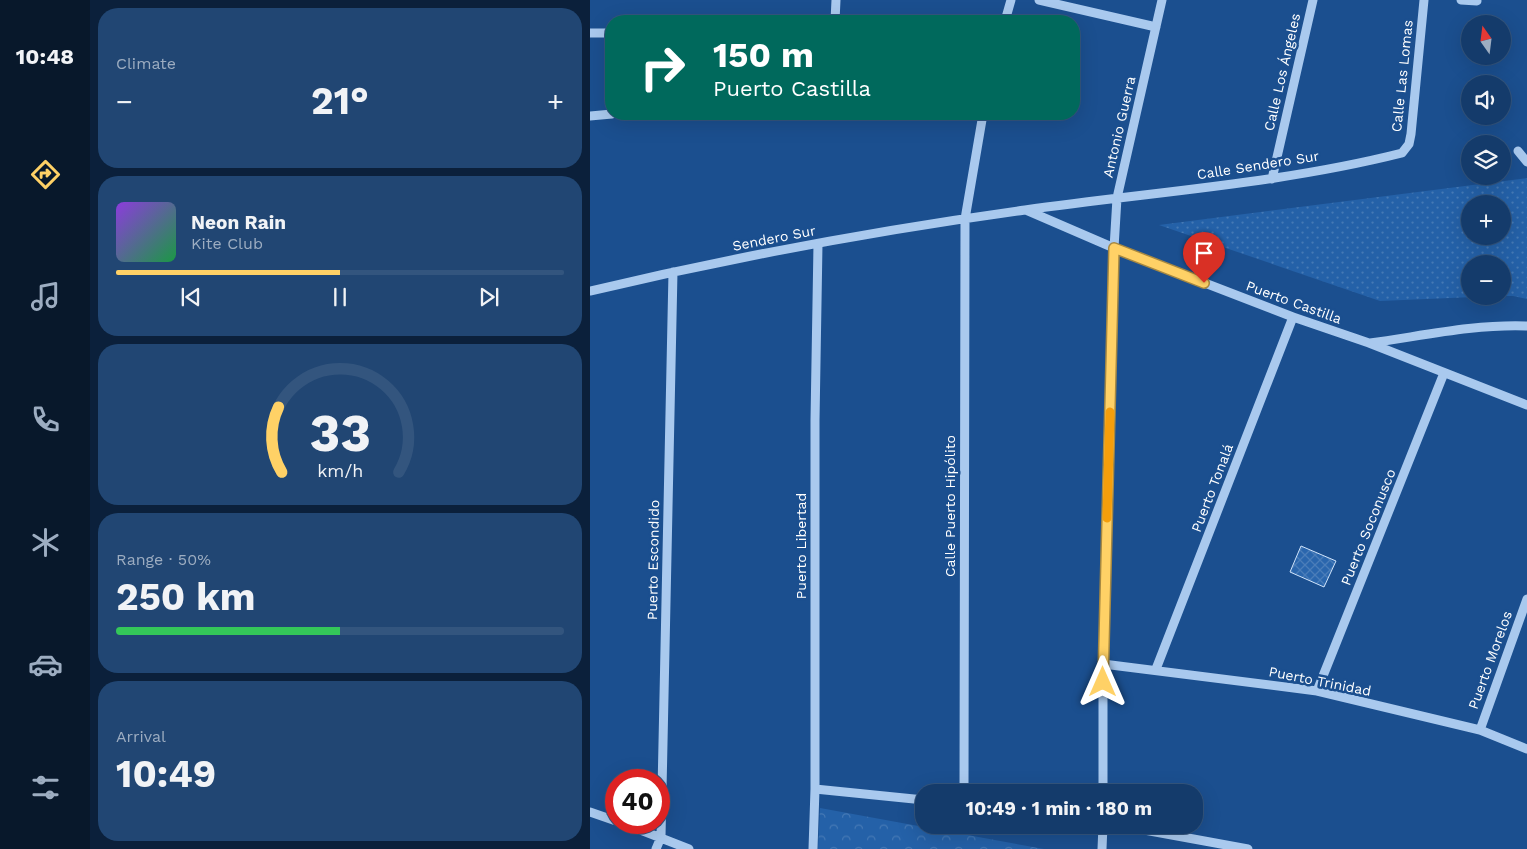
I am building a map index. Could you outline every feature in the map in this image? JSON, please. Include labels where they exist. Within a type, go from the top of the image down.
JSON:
[{"type":"street","points":[[835,15],[836,0]]},
{"type":"street","points":[[1007,15],[1011,0]]},
{"type":"street","points":[[1039,0],[1156,27]]},
{"type":"street","name":"Antonio Guerra","points":[[965,219],[1116,198],[1162,0]]},
{"type":"street","name":"Calle Los Ángeles","points":[[1272,179],[1313,0]]},
{"type":"street","name":"Calle Las Lomas","points":[[1402,153],[1409,144],[1411,134],[1424,0]]},
{"type":"street","points":[[1461,0],[1477,1]]},
{"type":"street","points":[[590,33],[605,33]]},
{"type":"street","points":[[590,116],[605,115]]},
{"type":"street","name":"Calle Puerto Hipólito","points":[[964,784],[965,219],[981,120]]},
{"type":"street","points":[[1518,151],[1527,162]]},
{"type":"street","name":"Calle Sendero Sur","points":[[1116,198],[1272,179],[1402,153]]},
{"type":"street","points":[[1103,784],[1103,664],[1116,198]]},
{"type":"street","name":"Puerto Castilla","points":[[1025,210],[1114,248],[1293,317],[1369,343],[1527,405]]},
{"type":"street","name":"Sendero Sur","points":[[590,291],[673,272],[880,232],[965,219]]},
{"type":"street","name":"Puerto Libertad","points":[[813,849],[815,789],[815,420],[818,244]]},
{"type":"street","name":"Puerto Escondido","points":[[656,849],[661,837],[673,272]]},
{"type":"street","name":"Puerto Tonalá","points":[[1156,669],[1293,317]]},
{"type":"street","points":[[1369,343],[1497,325],[1527,326]]},
{"type":"street","name":"Puerto Soconusco","points":[[1317,691],[1444,373]]},
{"type":"street","name":"Puerto Morelos","points":[[1480,730],[1527,599]]},
{"type":"street","name":"Puerto Trinidad","points":[[1103,664],[1156,669],[1317,691],[1480,730],[1527,749]]},
{"type":"street","points":[[815,789],[915,799]]},
{"type":"street","points":[[590,812],[605,817]]},
{"type":"street","points":[[652,834],[689,849]]},
{"type":"street","points":[[1102,849],[1103,834]]},
{"type":"street","points":[[1166,834],[1248,849]]},
{"type":"green space","points":[[1527,178],[1527,299],[1511,296],[1511,255],[1461,255],[1461,298],[1380,301],[1159,225],[1472,185],[1511,185],[1511,180]]},
{"type":"green space","points":[[820,808],[915,825],[915,834],[962,834],[1044,849],[818,849]]},
{"type":"building","points":[[1301,546],[1336,561],[1324,587],[1290,572]]},
{"type":"slow traffic","points":[[1107,518],[1110,412]]},
{"type":"route","points":[[1103,682],[1114,248],[1204,283]]}]
